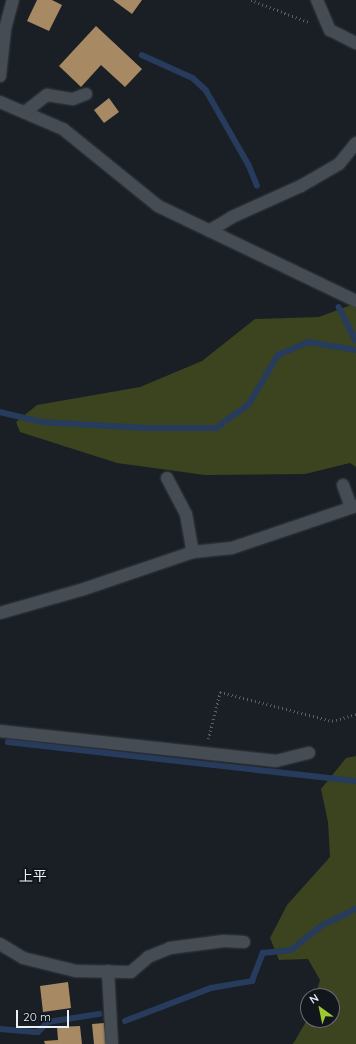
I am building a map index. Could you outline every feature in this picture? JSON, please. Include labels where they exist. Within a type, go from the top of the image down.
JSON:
[{"type":"street","points":[[0,76],[3,27],[13,0]]},
{"type":"street","points":[[317,0],[330,30],[356,43]]},
{"type":"street","points":[[25,112],[47,96],[73,99],[86,94]]},
{"type":"street","points":[[0,102],[63,128],[158,206],[356,301]]},
{"type":"street","points":[[209,231],[232,217],[300,186],[339,164],[356,143]]},
{"type":"street","points":[[167,478],[186,514],[193,552]]},
{"type":"street","points":[[0,613],[81,590],[193,552],[232,548],[354,507],[343,485]]},
{"type":"street","points":[[0,731],[276,761],[309,753]]},
{"type":"street","points":[[0,944],[23,958],[76,971],[131,972],[148,957],[170,948],[224,941],[244,942]]},
{"type":"street","points":[[108,971],[112,1044]]},
{"type":"path","points":[[251,0],[330,30]]},
{"type":"path","points":[[204,753],[220,692],[332,721],[356,714]]},
{"type":"green space","points":[[356,303],[356,467],[350,463],[305,474],[205,475],[117,463],[20,432],[16,422],[37,405],[140,387],[202,361],[255,319],[319,317]]},
{"type":"green space","points":[[356,756],[356,1044],[293,1044],[302,1028],[340,1028],[340,988],[318,988],[320,980],[308,959],[279,960],[270,938],[287,905],[330,857],[328,822],[321,789],[346,758]]},
{"type":"building","points":[[37,0],[52,0],[62,5],[49,31],[27,21]]},
{"type":"building","points":[[113,0],[142,0],[132,14]]},
{"type":"building","points":[[96,26],[142,69],[125,87],[101,65],[81,87],[59,66]]},
{"type":"building","points":[[109,98],[119,112],[104,123],[94,110]]},
{"type":"building","points":[[68,982],[71,1008],[43,1012],[40,986]]},
{"type":"building","points":[[104,1023],[106,1044],[94,1044],[92,1024]]},
{"type":"building","points":[[80,1026],[82,1044],[45,1044],[44,1041],[58,1040],[57,1027]]},
{"type":"waterway","points":[[142,55],[193,78],[206,90],[249,165],[257,185]]},
{"type":"waterway","points":[[339,307],[356,340]]},
{"type":"waterway","points":[[0,412],[42,422],[146,428],[216,428],[249,404],[278,355],[308,342],[356,350]]},
{"type":"waterway","points":[[8,742],[356,781]]},
{"type":"waterway","points":[[125,1021],[211,988],[252,981],[263,953],[291,950],[323,925],[356,909]]},
{"type":"waterway","points":[[0,1029],[38,1032],[48,1022],[99,1014]]},
{"type":"district","name":"上平","points":[[33,876]]}]
